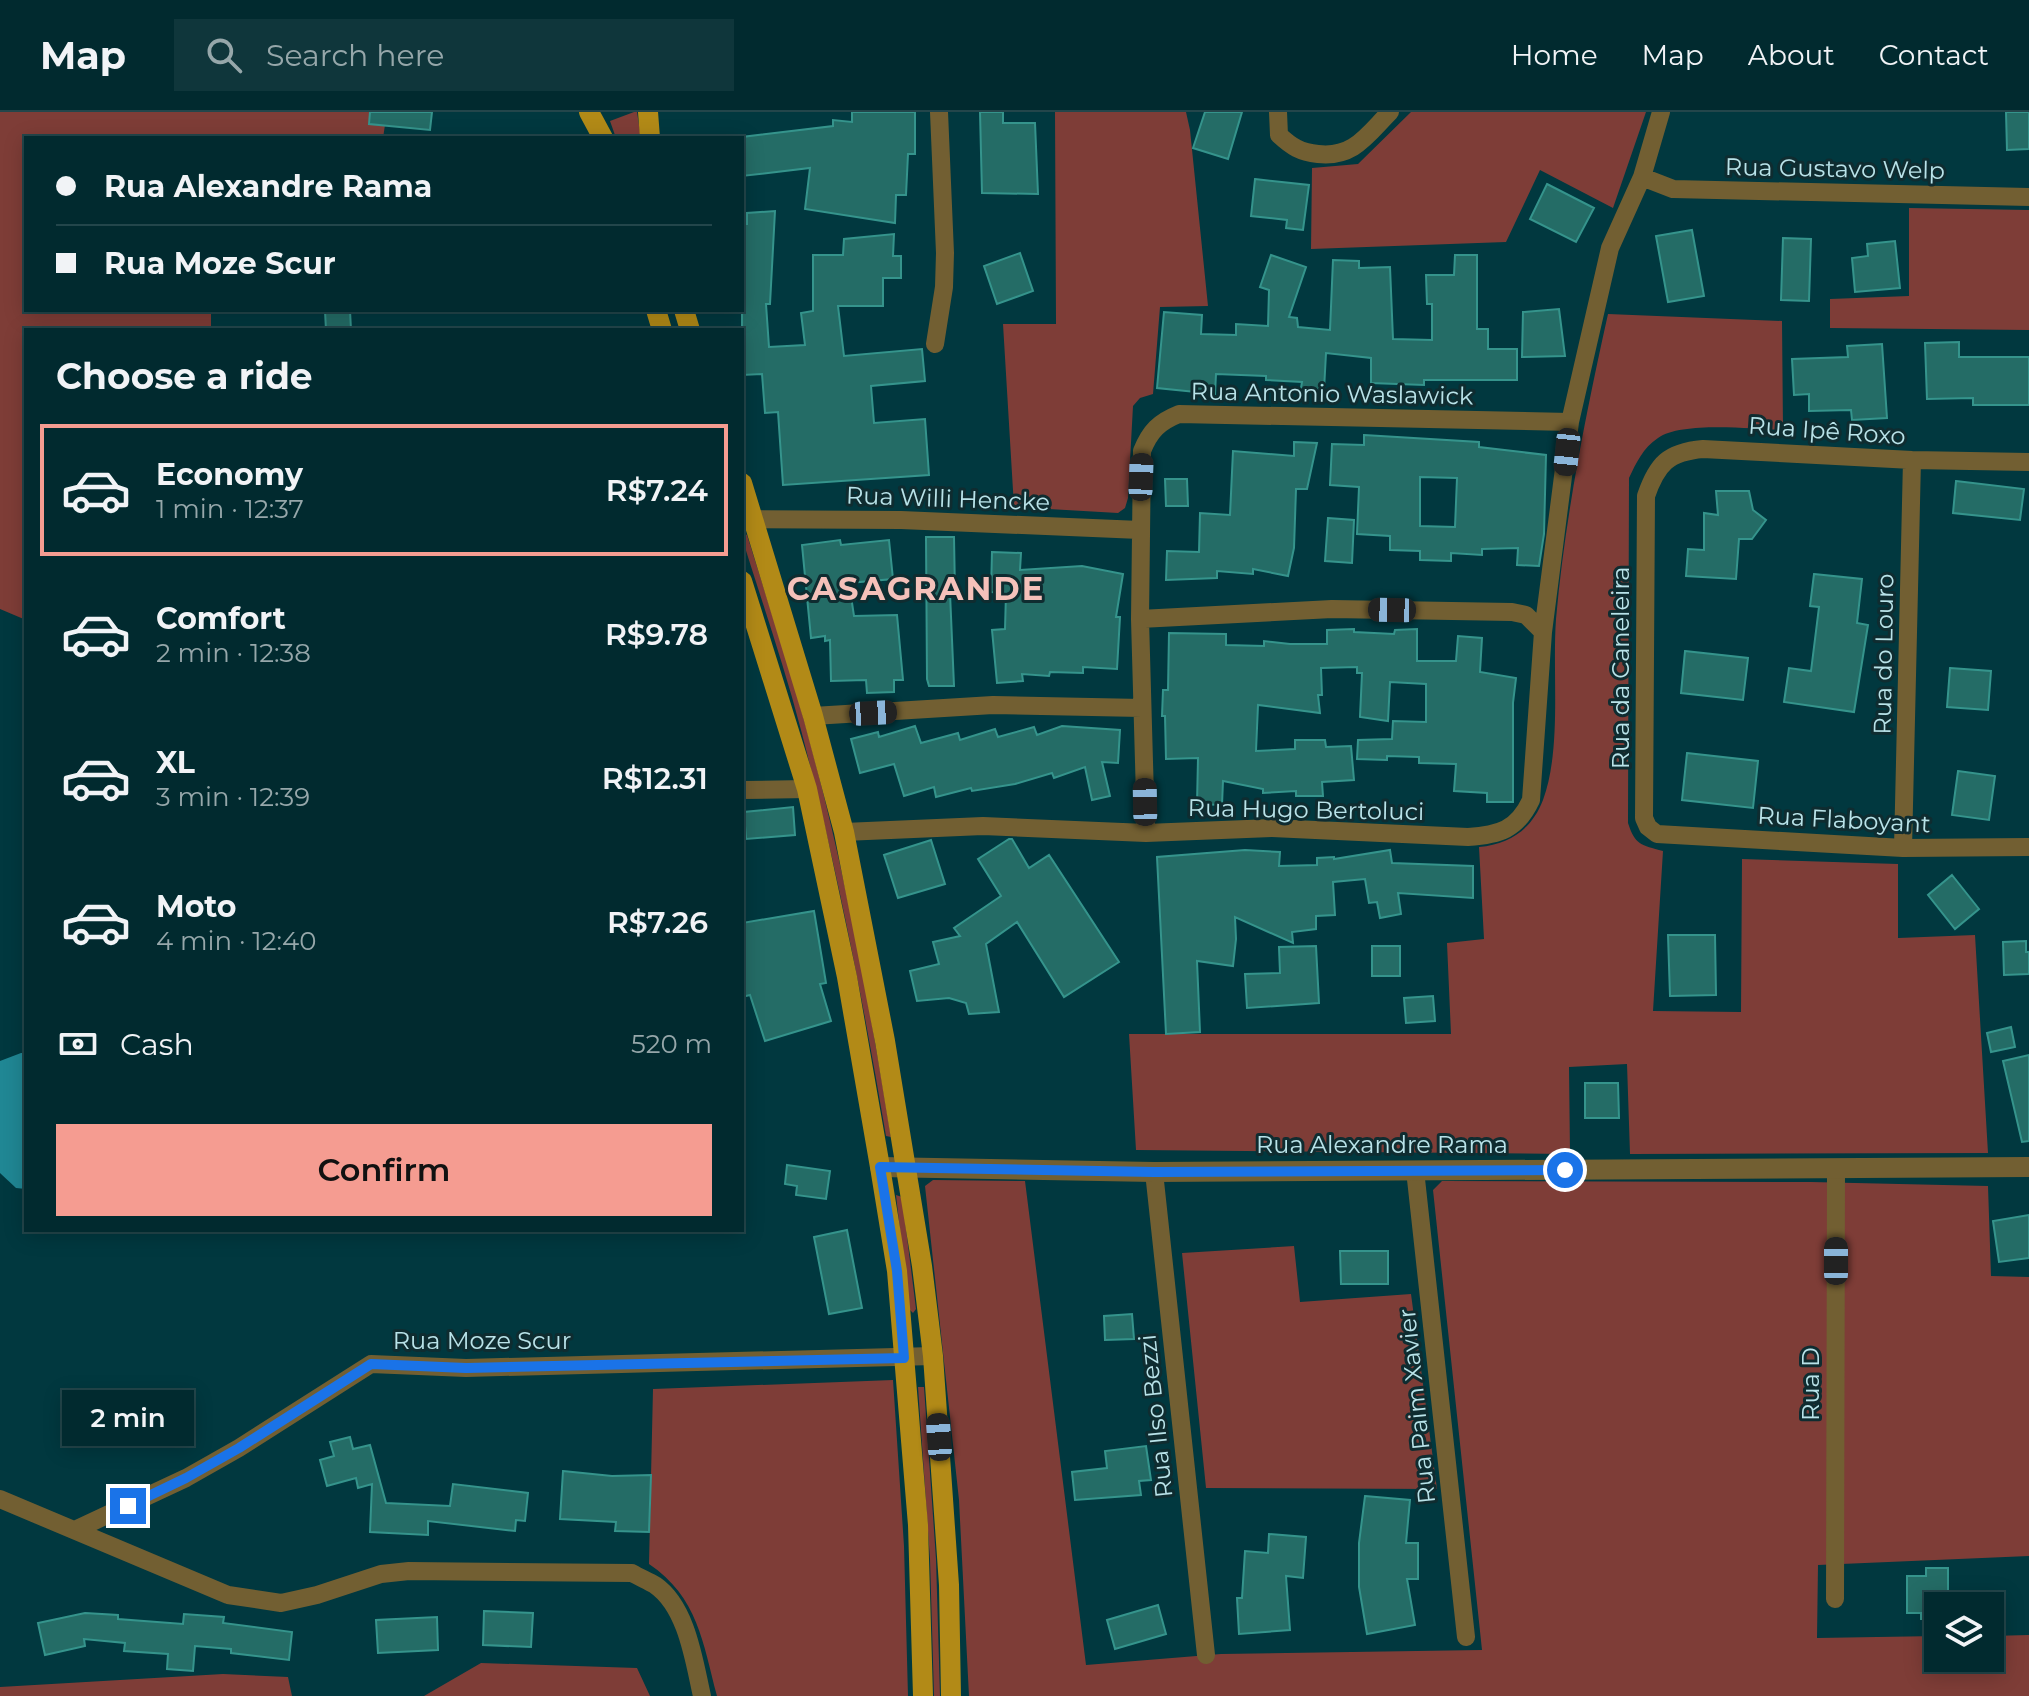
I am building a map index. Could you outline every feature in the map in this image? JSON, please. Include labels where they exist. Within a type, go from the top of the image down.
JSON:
[{"type":"main road","points":[[589,112],[602,136]]},
{"type":"main road","points":[[648,112],[650,136]]},
{"type":"main road","points":[[744,495],[748,518],[813,716],[844,832],[885,1041],[933,1356],[947,1558],[951,1696]]},
{"type":"main road","points":[[746,603],[807,789],[847,977],[897,1271],[918,1525],[923,1696]]},
{"type":"street","points":[[935,344],[944,287],[945,253],[939,112]]},
{"type":"street","points":[[1278,112],[1279,135],[1294,150],[1338,155],[1356,147],[1390,112]]},
{"type":"street","points":[[1543,632],[1570,422],[1610,248],[1642,177],[1661,112]]},
{"type":"street","name":"Rua Gustavo Welp","points":[[1642,177],[1673,189],[2029,197]]},
{"type":"street","name":"Rua Antonio Waslawick","points":[[1146,833],[1140,619],[1142,451],[1148,435],[1161,422],[1179,414],[1570,422]]},
{"type":"street","name":"Rua Ipê Roxo","points":[[1646,496],[1653,476],[1663,462],[1681,451],[1733,449],[1912,460],[2029,462]]},
{"type":"street","name":"Rua do Louro","points":[[1903,848],[1912,460]]},
{"type":"street","name":"Rua da Caneleira","points":[[1646,496],[1644,818],[1648,827],[1657,834]]},
{"type":"street","name":"Rua Willi Hencke","points":[[748,518],[901,520],[1140,530]]},
{"type":"street","points":[[1140,619],[1332,609],[1512,612],[1526,615],[1543,632]]},
{"type":"street","name":"Rua Hugo Bertoluci","points":[[844,832],[983,826],[1146,833],[1272,828],[1468,837],[1491,835],[1523,817],[1531,800],[1543,632]]},
{"type":"street","points":[[813,716],[993,705],[1142,708]]},
{"type":"street","points":[[744,790],[807,789]]},
{"type":"street","name":"Rua Flaboyant","points":[[1657,834],[1903,848],[2029,847]]},
{"type":"street","name":"Rua Alexandre Rama","points":[[880,1167],[1154,1172],[2029,1167]]},
{"type":"street","name":"Rua D","points":[[1835,1599],[1836,1169]]},
{"type":"street","name":"Rua Paim Xavier","points":[[1415,1170],[1466,1637]]},
{"type":"street","name":"Rua Ilso Bezzi","points":[[1154,1172],[1206,1655]]},
{"type":"street","name":"Rua Moze Scur","points":[[75,1530],[213,1463],[371,1364],[466,1368],[933,1356]]},
{"type":"street","points":[[0,1499],[228,1595],[281,1603],[381,1574],[409,1571],[632,1573],[657,1586],[676,1610],[689,1642],[702,1696]]},
{"type":"shaded area","points":[[0,112],[387,112],[383,136],[24,136],[24,312],[211,312],[211,328],[24,328],[24,619],[0,609]]},
{"type":"shaded area","points":[[637,112],[641,136],[615,136],[610,121]]},
{"type":"shaded area","points":[[1055,112],[1186,112],[1190,130],[1208,306],[1160,307],[1153,394],[1140,398],[1133,406],[1128,498],[1125,508],[1118,513],[1014,507],[1003,324],[1056,324]]},
{"type":"shaded area","points":[[1411,112],[1646,112],[1613,208],[1540,170],[1506,242],[1311,249],[1312,168],[1358,164]]},
{"type":"shaded area","points":[[1909,208],[2029,210],[2029,330],[1830,328],[1830,299],[1909,296]]},
{"type":"shaded area","points":[[1608,314],[1782,321],[1783,430],[1718,427],[1669,433],[1648,446],[1629,478],[1628,823],[1633,836],[1640,843],[1663,851],[1653,1011],[1741,1012],[1742,859],[1898,864],[1898,938],[1975,935],[1988,1153],[1630,1154],[1627,1064],[1569,1067],[1570,1154],[1136,1150],[1129,1034],[1451,1034],[1447,943],[1484,939],[1479,847],[1501,842],[1526,827],[1543,800],[1549,780],[1554,734],[1555,640],[1560,581],[1577,465]]},
{"type":"shaded area","points":[[744,533],[792,679],[832,829],[864,982],[891,1137],[886,1136],[826,831],[787,682],[744,544]]},
{"type":"shaded area","points":[[933,1180],[1025,1181],[1086,1665],[1221,1654],[1482,1650],[1433,1190],[1442,1181],[1988,1186],[1991,1276],[2029,1277],[2029,1556],[1818,1565],[1817,1638],[1924,1636],[1924,1672],[2004,1672],[2004,1636],[2029,1635],[2029,1696],[969,1696],[959,1500],[925,1186]]},
{"type":"shaded area","points":[[896,1195],[902,1197],[916,1309],[913,1313],[909,1309]]},
{"type":"shaded area","points":[[1294,1246],[1300,1302],[1411,1294],[1437,1489],[1206,1488],[1182,1253]]},
{"type":"shaded area","points":[[893,1380],[904,1546],[908,1696],[717,1696],[702,1640],[688,1606],[665,1577],[649,1564],[653,1389]]},
{"type":"shaded area","points":[[918,1387],[924,1387],[936,1559],[940,1696],[934,1696],[930,1559]]},
{"type":"shaded area","points":[[481,1663],[637,1668],[650,1696],[424,1696]]},
{"type":"shaded area","points":[[223,1674],[288,1677],[292,1696],[0,1696],[0,1687]]},
{"type":"water","points":[[24,1053],[24,1189],[16,1188],[0,1173],[0,1061]]},
{"type":"building","points":[[370,112],[432,112],[430,130],[369,124]]},
{"type":"building","points":[[852,112],[915,112],[915,154],[908,154],[906,195],[896,195],[895,223],[805,209],[810,168],[744,176],[744,137],[833,126],[833,120],[852,122]]},
{"type":"building","points":[[980,112],[1003,112],[1003,123],[1035,123],[1038,194],[982,193]]},
{"type":"building","points":[[1205,112],[1242,112],[1228,159],[1193,148]]},
{"type":"building","points":[[2006,112],[2029,112],[2029,149],[2007,150]]},
{"type":"building","points":[[1255,179],[1309,185],[1303,230],[1286,228],[1287,220],[1251,216]]},
{"type":"building","points":[[1547,184],[1594,208],[1576,242],[1530,219]]},
{"type":"building","points":[[775,211],[770,304],[766,304],[769,347],[805,345],[801,313],[813,311],[813,255],[843,255],[844,239],[894,234],[893,256],[901,256],[901,278],[883,278],[883,306],[838,306],[844,356],[922,349],[925,381],[871,386],[874,423],[925,419],[929,475],[783,485],[778,412],[765,413],[762,374],[744,375],[742,312],[744,224],[747,224],[747,213]]},
{"type":"building","points":[[1692,230],[1704,296],[1668,302],[1656,236]]},
{"type":"building","points":[[1783,238],[1811,239],[1809,301],[1781,300]]},
{"type":"building","points":[[1895,241],[1900,288],[1855,292],[1852,258],[1868,256],[1867,244]]},
{"type":"building","points":[[1020,253],[1033,291],[997,304],[984,266]]},
{"type":"building","points":[[1271,255],[1306,267],[1289,317],[1297,318],[1298,327],[1330,330],[1333,260],[1359,261],[1359,268],[1390,267],[1393,339],[1432,340],[1432,304],[1427,304],[1426,275],[1454,275],[1455,255],[1477,255],[1477,329],[1488,329],[1488,349],[1517,349],[1517,380],[1424,380],[1424,385],[1371,383],[1371,358],[1326,353],[1324,390],[1301,388],[1302,382],[1266,380],[1266,376],[1216,374],[1215,394],[1157,388],[1164,312],[1202,315],[1201,334],[1236,335],[1236,324],[1268,326],[1269,290],[1260,287]]},
{"type":"building","points":[[1559,309],[1565,356],[1522,357],[1523,312]]},
{"type":"building","points":[[325,312],[350,312],[351,328],[326,328]]},
{"type":"building","points":[[1959,342],[1959,357],[2029,357],[2029,405],[1973,405],[1973,398],[1927,399],[1925,343]]},
{"type":"building","points":[[1882,344],[1887,418],[1852,420],[1851,410],[1809,411],[1809,394],[1794,395],[1792,359],[1848,357],[1847,346]]},
{"type":"building","points":[[1364,435],[1479,442],[1479,447],[1546,455],[1544,534],[1539,566],[1517,565],[1518,548],[1482,549],[1482,555],[1451,553],[1451,561],[1420,560],[1420,551],[1390,550],[1390,536],[1357,534],[1359,487],[1330,485],[1332,444],[1364,445]],"holes":[[[1420,477],[1457,478],[1455,527],[1420,526]]]},
{"type":"building","points":[[1294,442],[1317,443],[1307,489],[1296,489],[1294,548],[1288,576],[1253,569],[1253,574],[1217,571],[1217,578],[1166,580],[1167,551],[1199,552],[1200,513],[1230,515],[1233,451],[1294,456]]},
{"type":"building","points":[[1165,479],[1187,479],[1188,506],[1166,506]]},
{"type":"building","points":[[1956,481],[2024,489],[2020,520],[1953,513]]},
{"type":"building","points":[[1716,491],[1749,491],[1753,510],[1766,520],[1752,539],[1739,539],[1736,579],[1686,576],[1688,549],[1704,550],[1704,513],[1718,515]]},
{"type":"building","points":[[1328,518],[1354,520],[1352,563],[1325,561]]},
{"type":"building","points":[[926,537],[954,537],[955,593],[950,593],[954,686],[929,686],[927,679]]},
{"type":"building","points":[[840,540],[841,545],[889,540],[893,579],[849,583],[854,616],[897,615],[903,680],[894,680],[894,692],[867,693],[866,680],[831,681],[830,640],[825,641],[825,636],[811,638],[802,545]]},
{"type":"building","points":[[992,552],[1021,553],[1020,570],[1082,566],[1123,574],[1116,617],[1120,617],[1117,669],[1083,667],[1083,673],[1050,672],[1049,676],[1022,674],[1023,681],[997,683],[992,630],[1005,629],[1006,593],[991,592]]},
{"type":"building","points":[[1814,574],[1862,579],[1857,623],[1868,625],[1854,712],[1784,702],[1789,668],[1811,671],[1819,607],[1810,606]]},
{"type":"building","points":[[1354,629],[1354,632],[1394,634],[1395,630],[1417,629],[1417,661],[1456,661],[1458,636],[1482,638],[1480,672],[1516,678],[1513,802],[1487,802],[1487,793],[1454,791],[1456,764],[1419,763],[1419,757],[1357,759],[1358,740],[1392,739],[1393,721],[1426,722],[1426,684],[1390,682],[1388,721],[1360,717],[1362,673],[1357,673],[1357,667],[1321,668],[1320,713],[1258,705],[1256,751],[1295,749],[1295,740],[1325,740],[1326,747],[1351,746],[1354,780],[1322,782],[1323,796],[1296,796],[1296,791],[1263,793],[1263,789],[1223,781],[1222,805],[1197,804],[1198,758],[1166,759],[1165,716],[1162,716],[1163,690],[1168,690],[1169,633],[1226,634],[1226,645],[1264,646],[1264,641],[1327,644],[1327,630]]},
{"type":"building","points":[[1685,651],[1748,658],[1743,700],[1681,693]]},
{"type":"building","points":[[1950,668],[1991,671],[1988,710],[1947,707]]},
{"type":"building","points":[[915,726],[921,743],[958,733],[960,740],[995,729],[998,737],[1034,727],[1037,735],[1062,726],[1120,730],[1118,763],[1102,762],[1110,796],[1092,800],[1085,767],[1054,778],[1052,773],[1015,784],[972,791],[971,788],[936,797],[934,787],[904,796],[894,764],[860,773],[851,739],[878,732],[879,737]]},
{"type":"building","points":[[1687,753],[1758,761],[1753,808],[1682,800]]},
{"type":"building","points":[[1958,771],[1995,776],[1989,820],[1952,815]]},
{"type":"building","points":[[793,807],[795,835],[746,839],[744,812]]},
{"type":"building","points":[[1012,839],[1029,868],[1049,855],[1119,962],[1064,997],[1017,922],[986,944],[999,1012],[969,1014],[966,1003],[949,998],[917,1001],[910,971],[939,964],[933,942],[960,936],[954,928],[1001,896],[978,859]]},
{"type":"building","points":[[931,840],[945,884],[898,898],[884,855]]},
{"type":"building","points":[[1245,850],[1280,852],[1279,866],[1317,865],[1317,858],[1334,859],[1390,850],[1392,863],[1473,866],[1473,898],[1398,893],[1401,914],[1380,918],[1377,902],[1369,903],[1365,879],[1333,882],[1335,915],[1316,916],[1316,929],[1292,932],[1293,943],[1235,917],[1233,966],[1197,961],[1200,1032],[1166,1034],[1157,857]]},
{"type":"building","points":[[1952,875],[1979,909],[1955,929],[1928,895]]},
{"type":"building","points":[[814,911],[826,983],[820,984],[831,1021],[765,1041],[750,995],[744,996],[744,923]]},
{"type":"building","points":[[1668,935],[1715,935],[1716,995],[1670,996]]},
{"type":"building","points":[[2026,941],[2029,974],[2004,975],[2003,942]]},
{"type":"building","points":[[1316,946],[1319,1003],[1247,1008],[1245,974],[1280,973],[1279,947]]},
{"type":"building","points":[[1372,946],[1400,946],[1400,976],[1372,976]]},
{"type":"building","points":[[1433,996],[1435,1021],[1406,1023],[1404,998]]},
{"type":"building","points":[[2011,1027],[2015,1047],[1991,1052],[1987,1033]]},
{"type":"building","points":[[2029,1055],[2029,1141],[2022,1142],[2003,1061]]},
{"type":"building","points":[[1585,1083],[1618,1083],[1619,1118],[1585,1118]]},
{"type":"building","points":[[787,1165],[830,1171],[826,1199],[796,1195],[797,1186],[785,1184]]},
{"type":"building","points":[[2029,1215],[2029,1258],[1999,1262],[1993,1221]]},
{"type":"building","points":[[847,1230],[862,1308],[829,1314],[814,1237]]},
{"type":"building","points":[[1340,1251],[1388,1251],[1388,1284],[1341,1284]]},
{"type":"building","points":[[1132,1314],[1134,1339],[1105,1340],[1104,1316]]},
{"type":"building","points":[[350,1437],[353,1449],[370,1445],[386,1503],[450,1506],[453,1484],[528,1493],[525,1521],[516,1520],[515,1531],[428,1521],[428,1535],[370,1532],[372,1484],[358,1488],[356,1478],[327,1486],[320,1460],[334,1456],[330,1442]]},
{"type":"building","points":[[1146,1446],[1151,1480],[1139,1481],[1141,1495],[1075,1500],[1072,1472],[1107,1468],[1105,1451]]},
{"type":"building","points":[[563,1471],[612,1476],[651,1475],[649,1532],[615,1531],[616,1522],[560,1519]]},
{"type":"building","points":[[1365,1496],[1410,1500],[1406,1543],[1418,1543],[1418,1579],[1407,1579],[1415,1625],[1367,1634],[1359,1587],[1359,1543]]},
{"type":"building","points":[[1269,1534],[1306,1537],[1303,1578],[1286,1576],[1290,1630],[1239,1634],[1237,1598],[1242,1598],[1245,1551],[1268,1553]]},
{"type":"building","points":[[1926,1568],[1948,1568],[1948,1592],[1924,1592],[1924,1619],[1921,1619],[1921,1613],[1907,1613],[1907,1576],[1926,1576]]},
{"type":"building","points":[[1158,1605],[1166,1634],[1115,1649],[1107,1620]]},
{"type":"building","points":[[484,1611],[533,1613],[531,1647],[483,1645]]},
{"type":"building","points":[[85,1613],[183,1624],[184,1614],[224,1617],[223,1623],[292,1632],[289,1660],[195,1646],[193,1671],[167,1669],[168,1654],[124,1651],[125,1643],[84,1639],[85,1646],[45,1655],[38,1623]]},
{"type":"building","points":[[437,1617],[438,1650],[378,1653],[376,1620]]},
{"type":"district","name":"CASAGRANDE","points":[[916,589]]},
{"type":"route","points":[[128,1506],[239,1448],[371,1364],[466,1368],[904,1358],[897,1271],[880,1167],[1154,1172],[1565,1170]]}]
